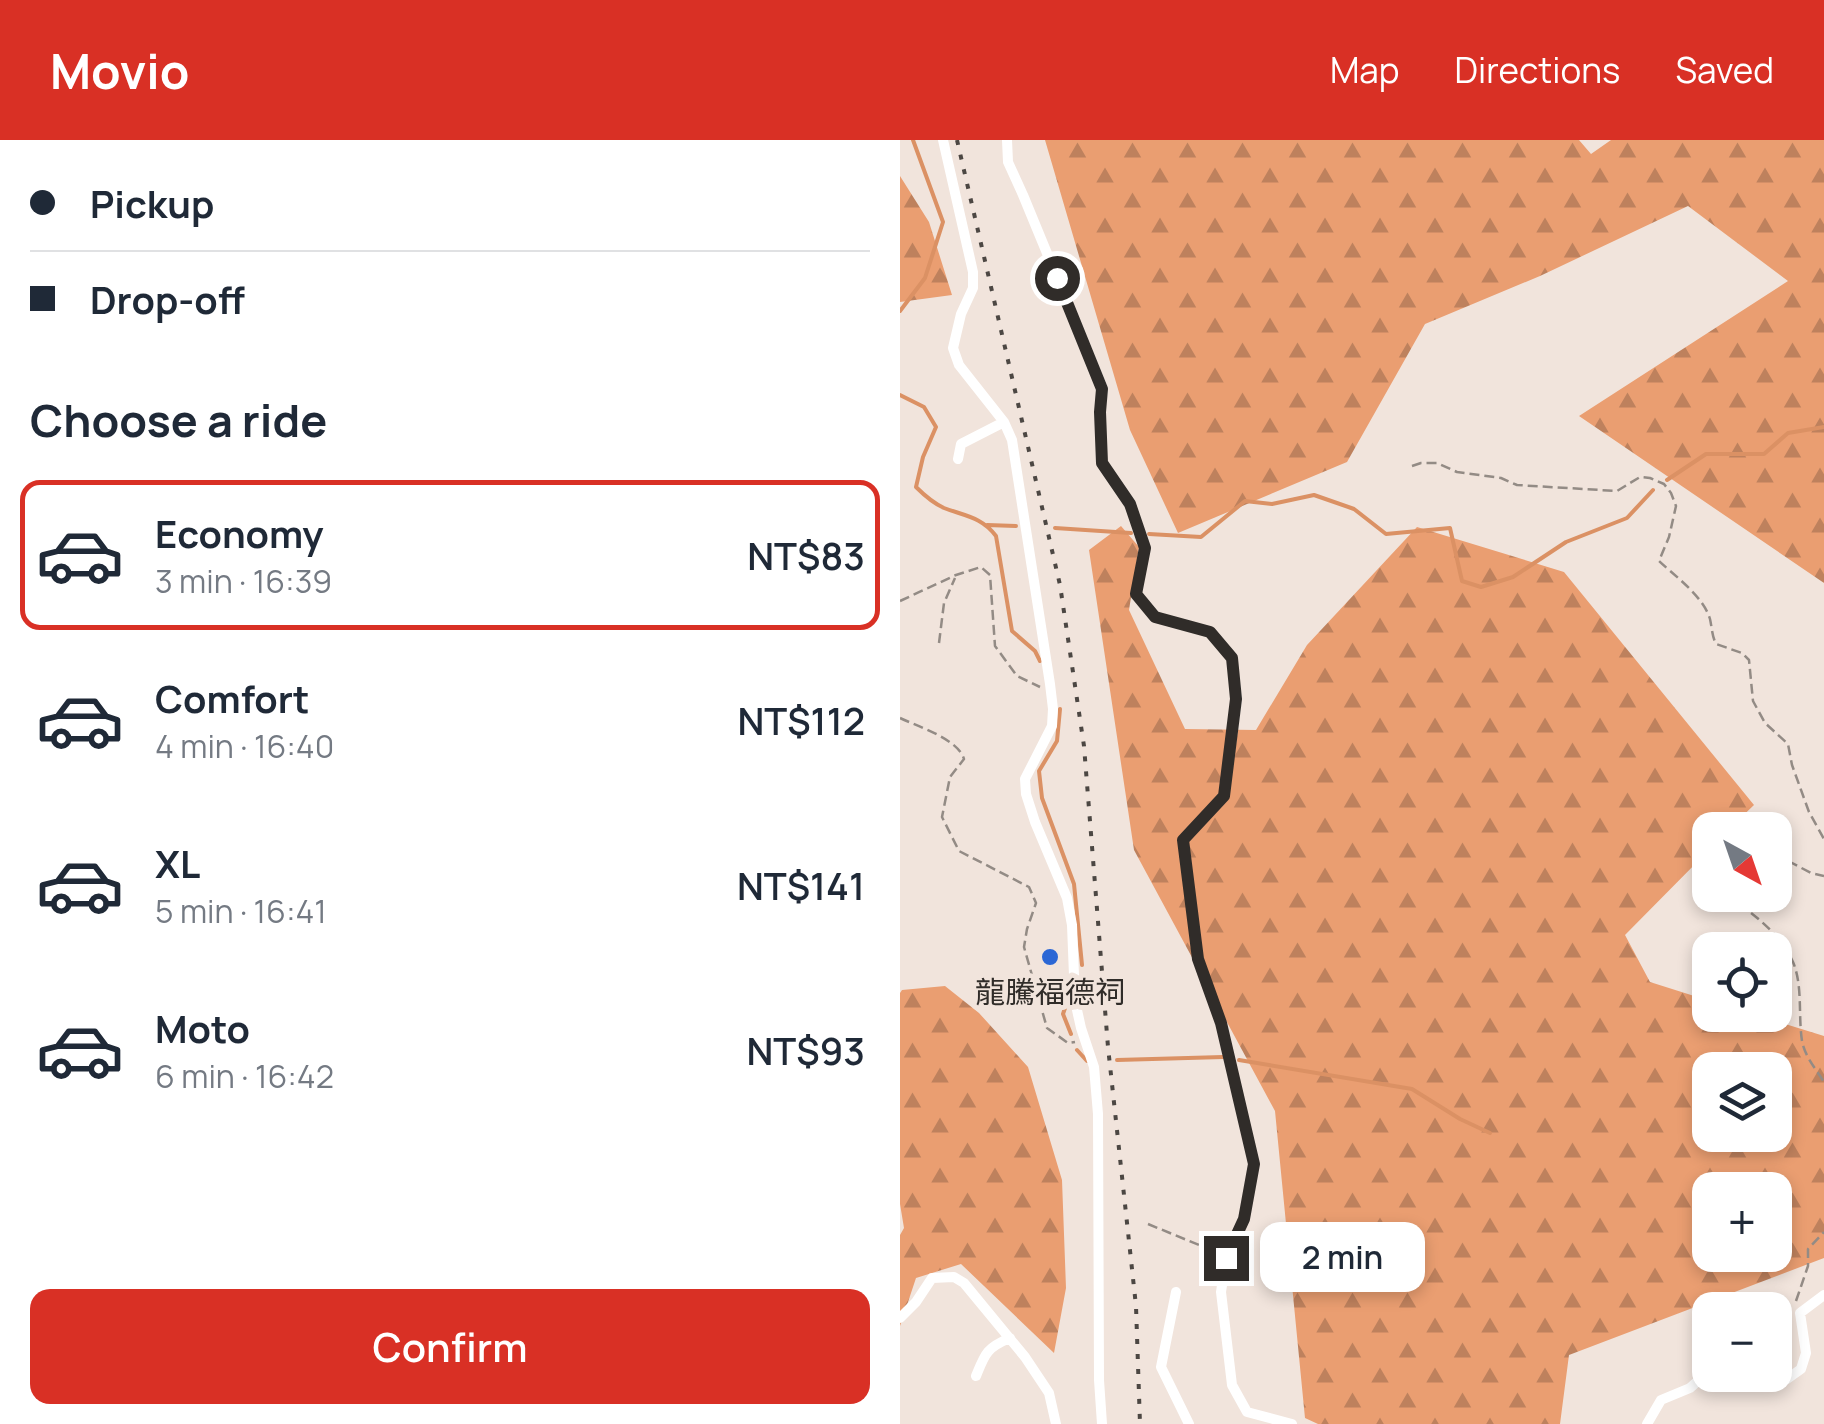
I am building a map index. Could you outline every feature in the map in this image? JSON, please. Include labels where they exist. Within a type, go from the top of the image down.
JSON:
[{"type":"street","points":[[943,140],[973,272],[973,288],[953,348],[958,365],[1004,422],[1012,440],[1051,692],[1052,726],[1026,778],[1026,794],[1067,898],[1075,1000],[1094,1067],[1102,1424]]},
{"type":"street","points":[[1007,140],[1008,162],[1102,389],[1102,463],[1130,504],[1145,548],[1136,594],[1155,617],[1210,632],[1232,658],[1236,699],[1224,796],[1183,840],[1198,959],[1221,1023],[1254,1164],[1244,1219],[1226,1258],[1221,1292],[1232,1385],[1247,1412],[1292,1424]]},
{"type":"street","points":[[958,459],[961,444],[1004,422]]},
{"type":"street","points":[[900,1318],[932,1278],[964,1282],[1048,1393],[1056,1424]]},
{"type":"street","points":[[1176,1292],[1161,1367],[1189,1424]]},
{"type":"street","points":[[1792,1376],[1801,1370],[1806,1353],[1800,1313],[1824,1295]]},
{"type":"street","points":[[976,1376],[986,1352],[1010,1338]]},
{"type":"street","points":[[1647,1424],[1661,1400],[1692,1386]]},
{"type":"path","points":[[1412,466],[1437,464],[1517,485],[1617,491],[1640,478],[1664,484],[1676,506],[1660,561],[1710,616],[1716,644],[1742,652],[1749,660],[1754,701],[1765,723],[1788,744],[1809,812],[1824,839]]},
{"type":"path","points":[[900,602],[981,567],[990,575],[995,646],[1016,676],[1051,692]]},
{"type":"path","points":[[939,644],[944,604],[956,575]]},
{"type":"path","points":[[900,718],[950,741],[961,751],[964,759],[950,778],[942,817],[959,851],[1029,887],[1036,902],[1024,947],[1048,1028],[1068,1043],[1085,1040]]},
{"type":"path","points":[[1792,863],[1823,875]]},
{"type":"path","points":[[1749,912],[1768,927],[1795,966],[1802,1044],[1824,1082]]},
{"type":"path","points":[[1148,1224],[1209,1247],[1226,1258]]},
{"type":"path","points":[[1800,1313],[1793,1310],[1808,1266],[1808,1249],[1824,1232]]},
{"type":"green space","points":[[1045,140],[1579,140],[1591,154],[1611,140],[1824,140],[1824,583],[1579,416],[1788,281],[1688,206],[1540,276],[1425,324],[1347,462],[1178,533],[1130,430]]},
{"type":"green space","points":[[900,176],[929,222],[952,295],[900,302]]},
{"type":"green space","points":[[1121,526],[1139,547],[1129,610],[1185,729],[1256,730],[1307,645],[1417,527],[1564,572],[1754,805],[1747,812],[1692,812],[1692,867],[1625,935],[1650,982],[1692,995],[1692,1032],[1792,1032],[1792,1026],[1824,1036],[1824,1258],[1792,1270],[1792,1172],[1692,1172],[1692,1272],[1787,1272],[1735,1292],[1692,1292],[1692,1308],[1569,1355],[1560,1424],[1318,1424],[1305,1418],[1275,1111],[1134,850],[1089,550]]},
{"type":"green space","points":[[945,986],[979,1013],[1028,1067],[1062,1180],[1066,1288],[1054,1353],[961,1264],[916,1278],[900,1326],[900,1235],[904,1228],[900,1204],[900,993]]},
{"type":"waterway","points":[[900,311],[925,278],[943,222],[913,140]]},
{"type":"waterway","points":[[900,395],[924,407],[936,427],[916,487],[940,506],[979,521],[996,536],[1012,631],[1035,651],[1040,661]]},
{"type":"waterway","points":[[1667,480],[1706,454],[1764,454],[1788,433],[1824,427]]},
{"type":"waterway","points":[[1149,534],[1201,537],[1245,501],[1272,504],[1314,495],[1354,509],[1386,534],[1450,528],[1462,581],[1481,587],[1513,577],[1566,542],[1627,518],[1653,490]]},
{"type":"waterway","points":[[987,525],[1016,526]]},
{"type":"waterway","points":[[1055,528],[1131,533]]},
{"type":"waterway","points":[[1060,709],[1057,741],[1039,771],[1042,798],[1074,884],[1082,965]]},
{"type":"waterway","points":[[1067,1002],[1063,1014],[1071,1034]]},
{"type":"waterway","points":[[1077,1050],[1087,1061]]},
{"type":"waterway","points":[[1117,1060],[1223,1057]]},
{"type":"waterway","points":[[1239,1060],[1412,1089],[1490,1133]]},
{"type":"railway","points":[[957,140],[1060,585],[1084,746],[1108,1047],[1136,1306],[1140,1424]]},
{"type":"place","name":"龍騰福德祠","points":[[1050,957]]},
{"type":"route","points":[[1057,278],[1102,389],[1102,463],[1130,504],[1145,548],[1136,594],[1155,617],[1210,632],[1232,658],[1236,699],[1224,796],[1183,840],[1198,959],[1221,1023],[1254,1164],[1244,1219],[1226,1258]]}]
